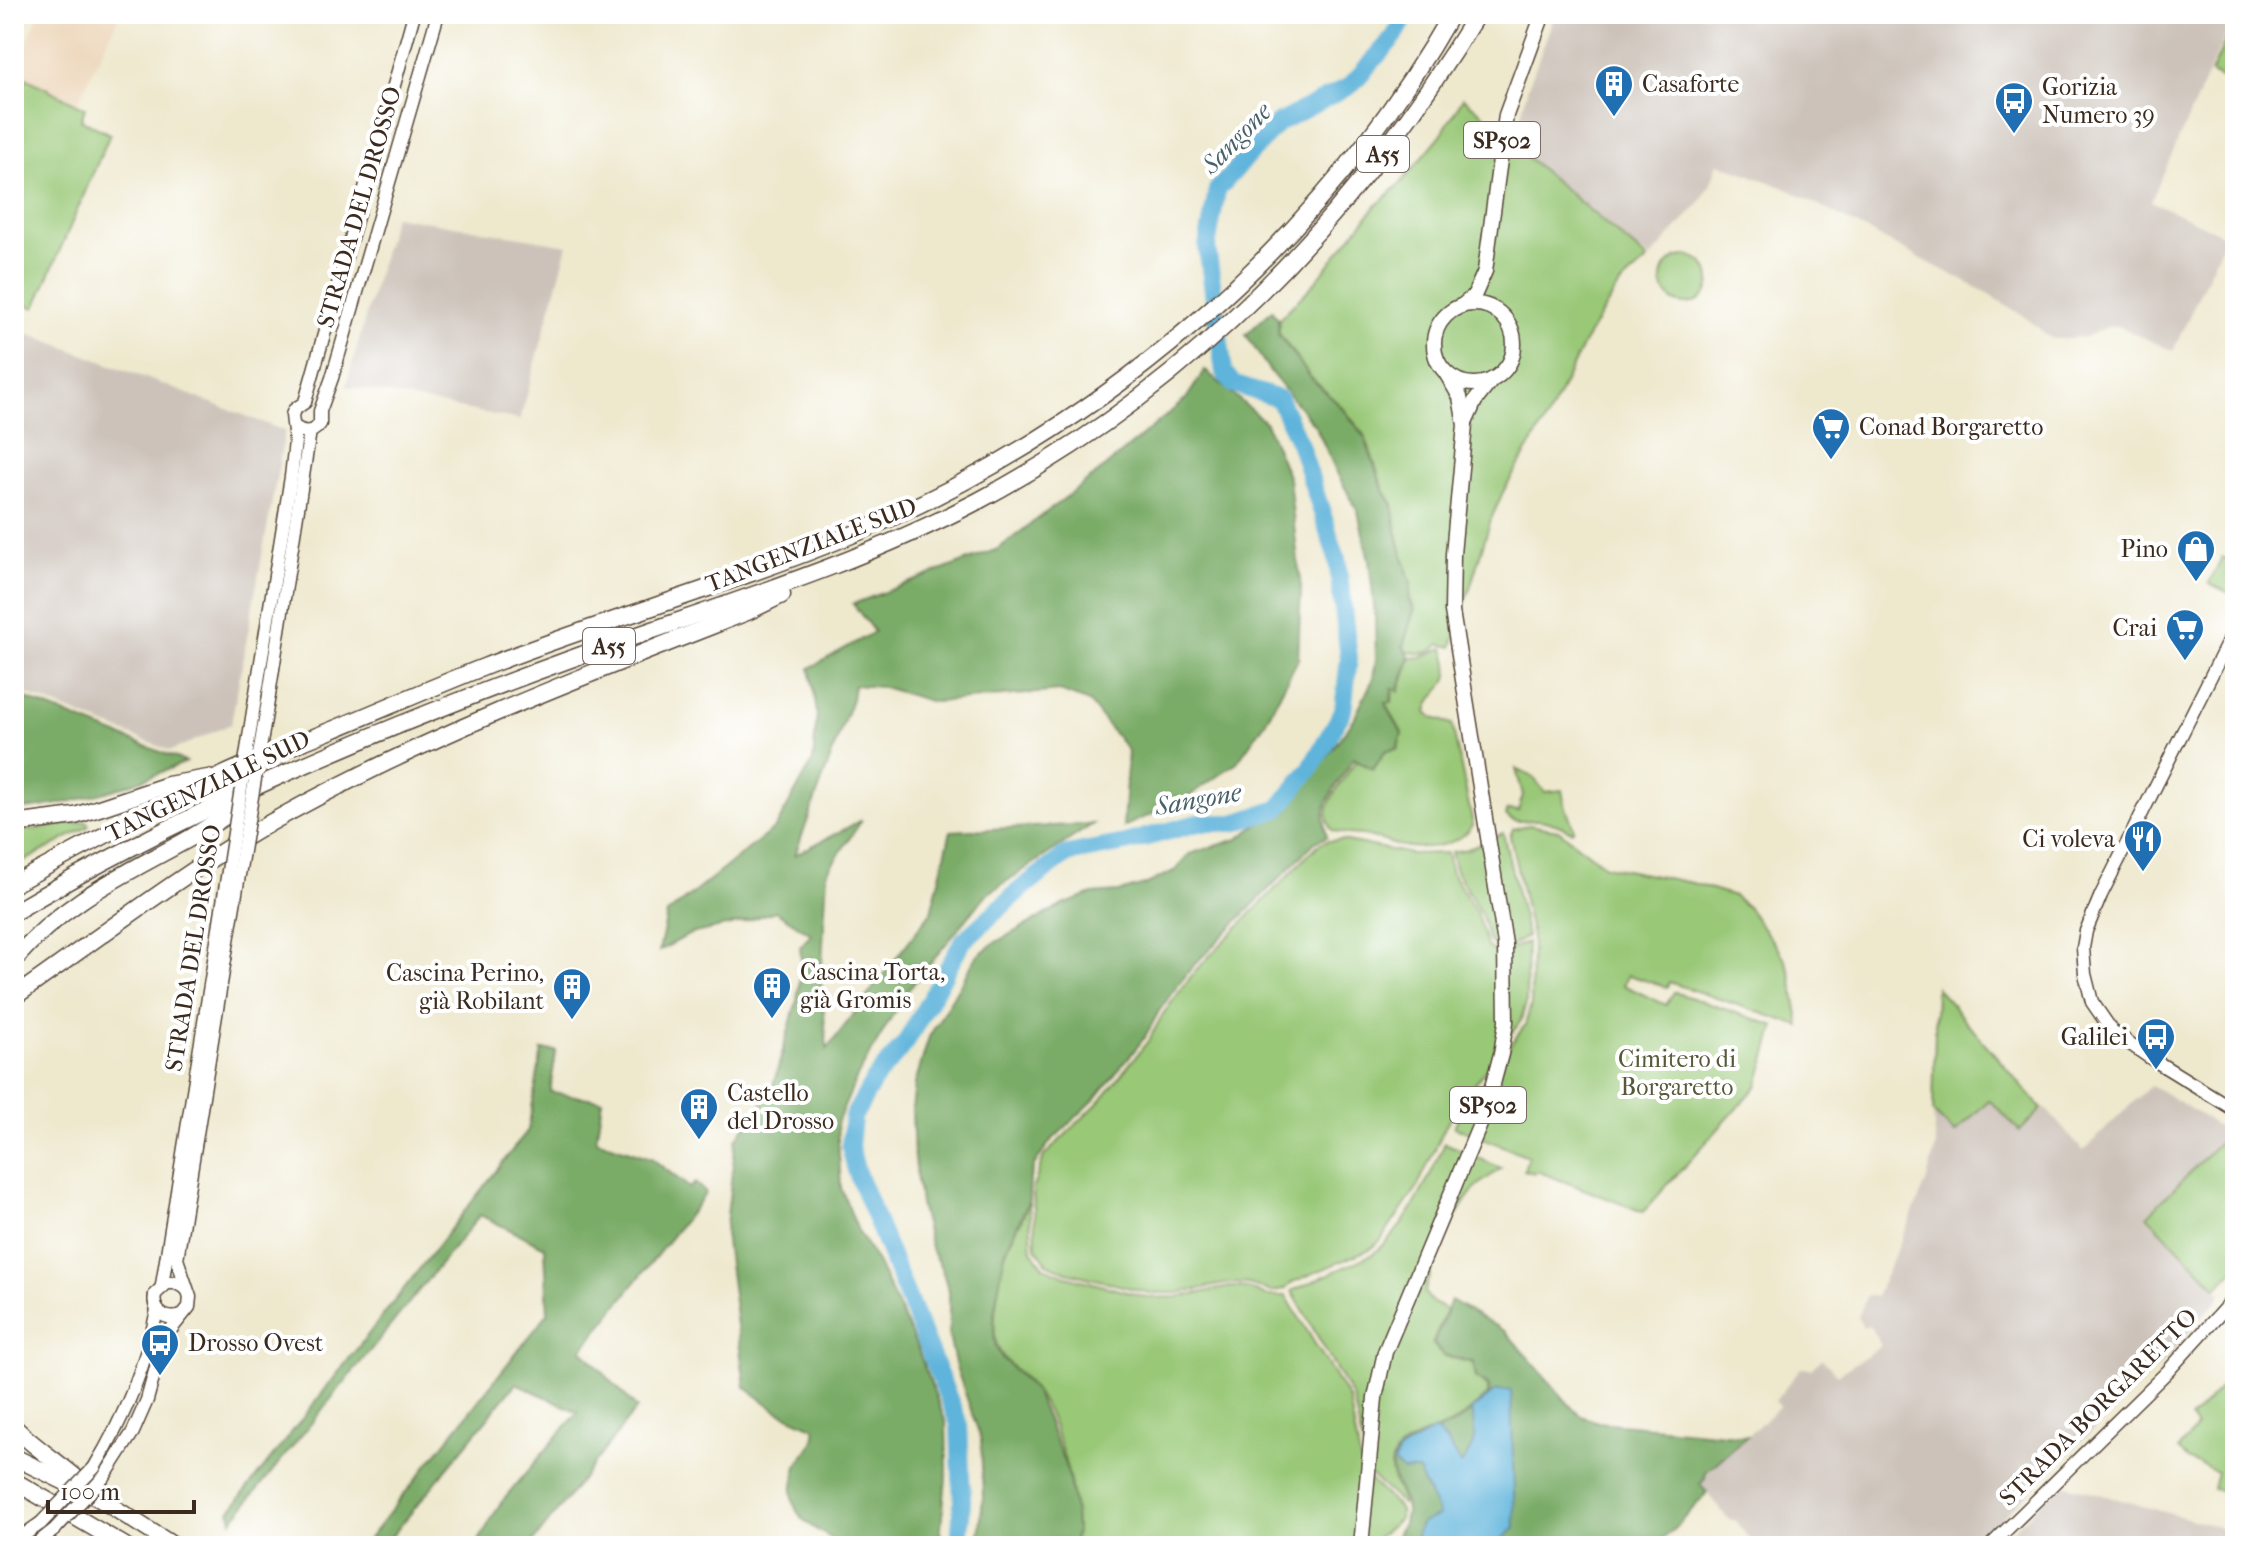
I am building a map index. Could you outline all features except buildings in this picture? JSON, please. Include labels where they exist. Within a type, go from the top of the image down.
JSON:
[{"type":"highway","name":"TANGENZIALE SUD","points":[[14,884],[222,776],[484,667],[849,536],[969,479],[1081,412],[1140,368],[1269,252],[1343,169],[1387,113],[1451,14]]},
{"type":"highway","name":"TANGENZIALE SUD","points":[[14,912],[180,824],[303,766],[391,728],[574,658],[857,557],[981,499],[1035,468],[1135,402],[1273,281],[1365,178],[1435,82],[1477,14]]},
{"type":"highway","points":[[14,997],[212,860],[285,814],[452,732],[747,612],[857,557]]},
{"type":"highway","points":[[14,960],[40,931],[86,895],[188,839],[303,766]]},
{"type":"highway","points":[[14,824],[75,816],[168,785],[222,776]]},
{"type":"highway","points":[[14,1427],[64,1465],[100,1499]]},
{"type":"highway","points":[[14,1444],[174,1546]]},
{"type":"highway","points":[[14,1457],[100,1499]]},
{"type":"highway","points":[[14,1481],[124,1546]]},
{"type":"highway","points":[[14,1492],[124,1546]]},
{"type":"main road","name":"SP502","points":[[1361,1546],[1375,1398],[1385,1352],[1486,1110],[1506,1022],[1505,944],[1452,611],[1452,562],[1465,425],[1460,397],[1435,355],[1435,334],[1445,316],[1474,296],[1485,271],[1506,115],[1543,14]]},
{"type":"main road","name":"SP502","points":[[1465,425],[1475,401],[1509,365],[1514,350],[1513,333],[1498,311],[1485,271]]},
{"type":"main road","points":[[1463,305],[1478,304],[1498,311]]},
{"type":"main road","points":[[1446,373],[1472,385],[1491,381]]},
{"type":"street","name":"STRADA DEL DROSSO","points":[[305,402],[414,14]]},
{"type":"street","name":"STRADA DEL DROSSO","points":[[320,411],[438,14]]},
{"type":"street","points":[[305,402],[315,405],[320,411],[320,424],[310,431],[304,432],[295,427],[294,410],[305,402]]},
{"type":"street","name":"STRADA DEL DROSSO","points":[[185,1288],[177,1259],[255,699],[291,477],[295,427]]},
{"type":"street","name":"STRADA DEL DROSSO","points":[[162,1285],[269,695],[310,431]]},
{"type":"street","points":[[2235,628],[2101,895],[2086,931],[2083,948],[2092,1002],[2112,1031],[2154,1061],[2235,1110]]},
{"type":"street","points":[[14,1542],[41,1523],[99,1472],[147,1356],[157,1310],[154,1300],[162,1285],[172,1282],[185,1288],[190,1302],[164,1338],[151,1389],[133,1432],[54,1530],[34,1546]]},
{"type":"street","name":"STRADA BORGARETTO","points":[[1990,1546],[2168,1371],[2235,1297]]},
{"type":"street","points":[[157,1310],[165,1317],[179,1317]]},
{"type":"shaded area","points":[[39,14],[120,14],[77,103],[14,72]]},
{"type":"shaded area","points":[[1555,14],[2235,14],[2151,201],[2226,236],[2173,351],[2118,326],[2110,326],[2085,337],[2052,339],[1989,294],[1785,188],[1718,163],[1700,202],[1651,258],[1633,248],[1514,144],[1528,87]]},
{"type":"shaded area","points":[[394,216],[568,245],[520,420],[346,386]]},
{"type":"shaded area","points":[[14,328],[285,431],[231,724],[171,751],[14,689]]},
{"type":"shaded area","points":[[2151,1085],[2228,1132],[2145,1216],[2221,1293],[2216,1302],[2161,1364],[1973,1546],[1755,1546],[1735,1521],[1728,1519],[1701,1484],[1708,1472],[1780,1406],[1775,1401],[1801,1368],[1811,1369],[1822,1359],[1837,1375],[1881,1346],[1869,1325],[1863,1327],[1858,1317],[1867,1295],[1876,1297],[1926,1183],[1936,1145],[1933,1113],[1956,1134],[1989,1101],[2020,1132],[2045,1108],[2083,1151]]},
{"type":"shaded area","points":[[2060,1483],[2233,1531],[2235,1546],[1997,1546]]},
{"type":"green space","points":[[2235,21],[2235,85],[2211,73]]},
{"type":"green space","points":[[14,72],[85,108],[81,120],[110,134],[35,308],[19,302],[14,184]]},
{"type":"green space","points":[[1463,98],[1490,120],[1488,124],[1648,260],[1620,285],[1602,313],[1583,344],[1549,415],[1503,492],[1491,519],[1452,647],[1440,644],[1429,652],[1416,653],[1406,651],[1404,647],[1415,610],[1410,599],[1411,584],[1393,504],[1384,490],[1365,436],[1344,409],[1311,378],[1279,333],[1279,319],[1311,287],[1375,207],[1401,183],[1441,135]]},
{"type":"green space","points":[[1686,256],[1703,263],[1710,280],[1703,297],[1686,304],[1669,297],[1662,280],[1669,263]]},
{"type":"green space","points":[[1272,310],[1278,319],[1278,334],[1288,348],[1364,436],[1383,490],[1392,504],[1397,537],[1411,584],[1409,599],[1414,610],[1403,646],[1410,657],[1398,690],[1392,689],[1391,703],[1385,703],[1402,733],[1397,748],[1385,751],[1373,769],[1354,758],[1330,795],[1325,814],[1327,837],[1315,842],[1192,967],[1159,1011],[1145,1037],[1096,1098],[1050,1142],[1034,1165],[1029,1200],[1005,1252],[994,1313],[994,1335],[996,1348],[1003,1359],[1035,1391],[1053,1434],[1067,1470],[1076,1531],[1073,1546],[978,1546],[983,1497],[981,1439],[956,1367],[949,1337],[949,1292],[941,1267],[932,1252],[920,1204],[914,1158],[912,1110],[915,1084],[929,1037],[977,956],[994,943],[1063,905],[1092,894],[1119,892],[1145,885],[1176,870],[1189,854],[1238,839],[1260,823],[1286,812],[1354,719],[1373,679],[1375,615],[1369,560],[1358,511],[1316,427],[1271,373],[1246,335]]},
{"type":"green space","points":[[1205,370],[1266,423],[1289,479],[1301,589],[1298,659],[1265,723],[1237,762],[1184,800],[1123,827],[1128,751],[1089,702],[1060,691],[933,702],[883,687],[854,685],[852,699],[795,855],[862,820],[827,872],[821,981],[827,1049],[931,912],[951,831],[1093,824],[986,895],[904,995],[857,1077],[837,1123],[841,1188],[858,1231],[878,1264],[916,1345],[946,1423],[947,1469],[939,1546],[838,1546],[838,1542],[803,1519],[794,1503],[792,1492],[796,1468],[813,1442],[815,1428],[777,1411],[745,1387],[725,1233],[736,1139],[771,1093],[797,1000],[802,965],[800,947],[811,934],[775,911],[744,922],[690,934],[659,951],[667,914],[776,827],[813,761],[817,713],[810,668],[874,632],[853,604],[998,549],[1099,472],[1186,399]]},
{"type":"green space","points":[[2222,557],[2235,563],[2235,596],[2209,583]]},
{"type":"green space","points":[[1444,648],[1448,662],[1447,680],[1434,696],[1427,712],[1452,724],[1473,825],[1457,839],[1426,847],[1403,846],[1370,836],[1332,830],[1327,812],[1330,803],[1356,760],[1373,770],[1386,751],[1398,749],[1402,733],[1386,703],[1392,703],[1393,689],[1399,691],[1411,658]]},
{"type":"green space","points":[[14,694],[186,762],[102,793],[59,804],[14,810]]},
{"type":"green space","points":[[1516,769],[1533,777],[1545,792],[1562,790],[1574,829],[1571,831],[1540,820],[1514,820],[1506,815],[1508,810],[1518,811],[1523,795]]},
{"type":"green space","points":[[87,821],[89,826],[14,867],[14,832]]},
{"type":"green space","name":"Cimitero di Borgaretto","points":[[1529,825],[1558,830],[1605,866],[1692,883],[1734,896],[1748,908],[1784,957],[1790,972],[1800,1026],[1669,982],[1667,987],[1628,975],[1623,985],[1666,1005],[1674,992],[1775,1026],[1758,1085],[1643,1212],[1537,1171],[1524,1170],[1528,1156],[1454,1127],[1461,1112],[1525,1025],[1531,1005],[1532,937],[1510,836],[1513,829]]},
{"type":"green space","points":[[1503,833],[1527,936],[1498,949],[1489,941],[1482,916],[1456,871],[1451,852],[1468,849]]},
{"type":"green space","points":[[1342,840],[1411,854],[1447,853],[1452,873],[1476,912],[1488,948],[1502,953],[1527,942],[1526,1004],[1520,1022],[1456,1109],[1417,1188],[1380,1241],[1370,1249],[1272,1292],[1249,1284],[1229,1283],[1178,1293],[1150,1293],[1067,1272],[1047,1263],[1036,1248],[1033,1188],[1044,1156],[1100,1101],[1149,1040],[1163,1014],[1196,970],[1318,845]]},
{"type":"green space","points":[[1936,987],[2042,1109],[2020,1131],[1989,1100],[1955,1133],[1933,1112]]},
{"type":"green space","points":[[542,1050],[556,1051],[550,1092],[602,1100],[596,1140],[651,1158],[690,1188],[695,1183],[706,1193],[582,1350],[637,1408],[530,1546],[476,1546],[500,1504],[578,1412],[516,1383],[384,1546],[363,1546],[548,1313],[545,1247],[480,1215],[232,1521],[230,1511],[528,1130]]},
{"type":"green space","points":[[2228,1133],[2235,1137],[2235,1268],[2217,1288],[2147,1216]]},
{"type":"green space","points":[[1445,1143],[1501,1168],[1476,1187],[1459,1211],[1437,1256],[1425,1293],[1432,1302],[1446,1310],[1432,1344],[1444,1356],[1473,1363],[1476,1378],[1488,1387],[1488,1395],[1458,1420],[1420,1436],[1396,1453],[1391,1471],[1402,1504],[1369,1474],[1353,1399],[1292,1291],[1373,1254],[1385,1243],[1415,1203]]},
{"type":"green space","points":[[1029,1202],[1032,1250],[1044,1267],[1066,1276],[1150,1298],[1178,1297],[1230,1287],[1248,1288],[1266,1296],[1286,1296],[1349,1400],[1362,1470],[1398,1507],[1401,1512],[1398,1520],[1368,1546],[1074,1546],[1076,1530],[1071,1488],[1052,1421],[1034,1389],[1000,1352],[995,1336],[996,1306],[1004,1260]]},
{"type":"green space","points":[[1451,1300],[1506,1332],[1581,1416],[1598,1422],[1747,1436],[1706,1472],[1700,1484],[1707,1493],[1654,1546],[1401,1546],[1396,1539],[1406,1510],[1392,1469],[1398,1451],[1413,1440],[1454,1423],[1489,1395],[1489,1386],[1477,1378],[1473,1362],[1444,1355],[1434,1344]]},
{"type":"green space","points":[[2235,1373],[2235,1493],[2213,1489],[2217,1472],[2189,1460],[2178,1450],[2197,1427],[2190,1419]]},
{"type":"water","points":[[1511,1390],[1515,1527],[1496,1546],[1425,1546],[1416,1536],[1420,1524],[1439,1515],[1418,1471],[1403,1471],[1393,1463],[1400,1450],[1435,1430],[1461,1464],[1474,1439],[1471,1410],[1495,1391]]},
{"type":"waterway","name":"Sangone","points":[[959,1546],[962,1501],[959,1424],[856,1170],[850,1146],[853,1117],[874,1080],[906,1042],[963,941],[1022,888],[1067,854],[1125,843],[1198,823],[1234,823],[1278,809],[1310,769],[1343,711],[1349,658],[1337,559],[1300,445],[1279,399],[1233,384],[1224,372],[1207,247],[1217,190],[1278,123],[1350,86],[1394,37],[1407,14]]},
{"type":"place","name":"Casaforte","points":[[1614,118]]},
{"type":"place","name":"Gorizia Numero 39","points":[[2014,135]]},
{"type":"place","name":"Conad Borgaretto","points":[[1831,461]]},
{"type":"place","name":"Pino","points":[[2196,583]]},
{"type":"place","name":"Crai","points":[[2185,662]]},
{"type":"place","name":"Ci voleva","points":[[2143,873]]},
{"type":"place","name":"Cascina Torta, già Gromis","points":[[772,1020]]},
{"type":"place","name":"Cascina Perino, già Robilant","points":[[572,1021]]},
{"type":"place","name":"Galilei","points":[[2156,1071]]},
{"type":"place","name":"Castello del Drosso","points":[[699,1141]]},
{"type":"place","name":"Drosso Ovest","points":[[160,1377]]}]
